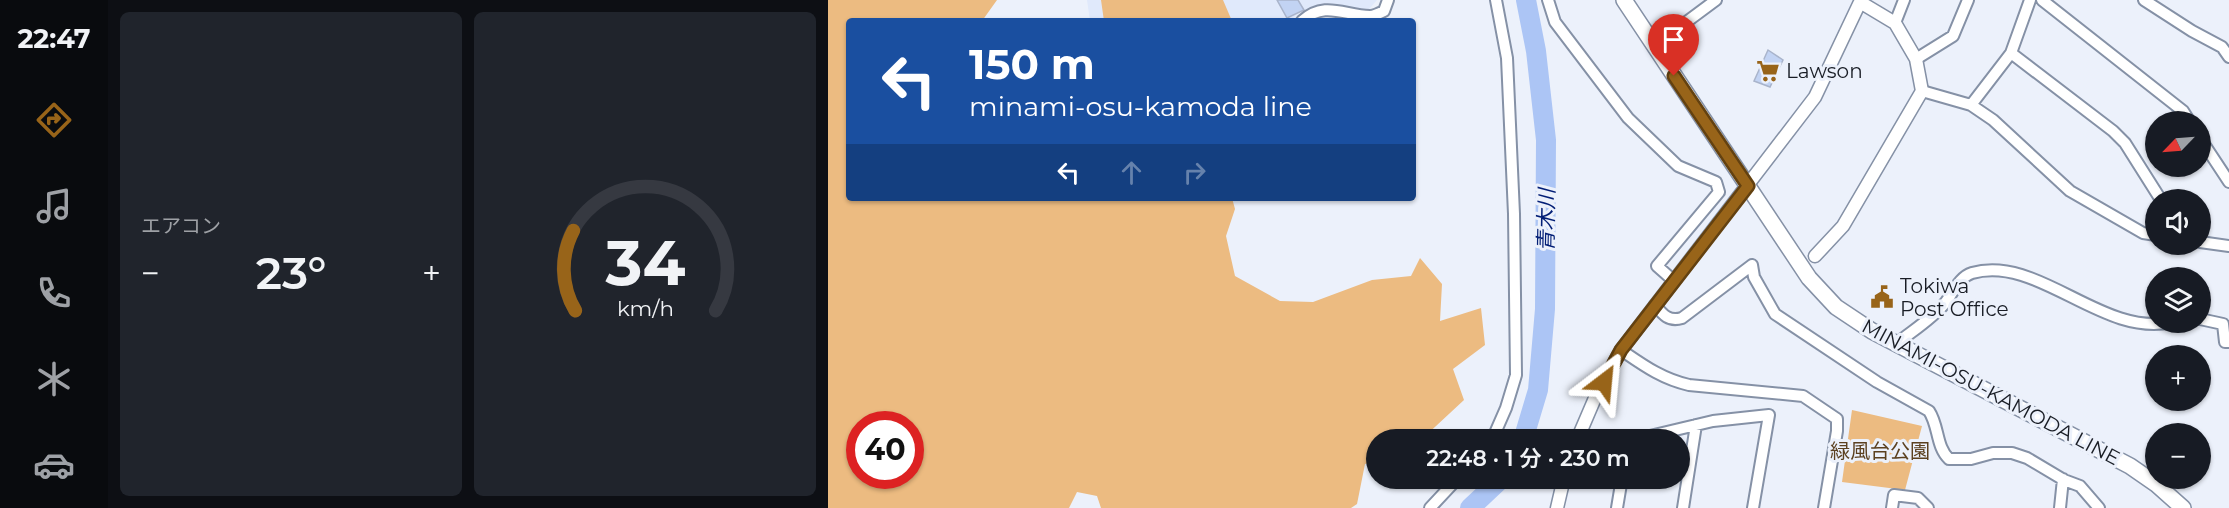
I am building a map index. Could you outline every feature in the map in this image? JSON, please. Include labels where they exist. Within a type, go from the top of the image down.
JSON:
[{"type":"main road","name":"MINAMI-OSU-KAMODA LINE","points":[[1624,0],[1809,278],[1836,307],[1896,344],[2130,466],[2156,484],[2183,508]]},
{"type":"street","points":[[1305,18],[1335,8],[1371,16],[1384,11],[1388,0]]},
{"type":"street","points":[[1496,0],[1507,58],[1514,214],[1516,375],[1497,429]]},
{"type":"street","points":[[1548,0],[1555,22],[1628,118],[1678,166],[1716,182],[1719,192],[1657,266],[1674,281]]},
{"type":"street","points":[[1654,46],[1716,0]]},
{"type":"street","points":[[1895,23],[1904,0]]},
{"type":"street","points":[[1916,59],[1953,36],[1968,0]]},
{"type":"street","points":[[1971,105],[2011,53],[2030,0]]},
{"type":"street","points":[[2042,0],[2183,111]]},
{"type":"street","points":[[2144,0],[2222,47],[2229,57]]},
{"type":"street","points":[[1582,429],[1595,398],[1621,350],[1815,97],[1861,1],[1895,23],[1916,59],[1922,91],[1843,226],[1815,256]]},
{"type":"street","points":[[2011,53],[2113,131],[2125,144],[2154,189]]},
{"type":"street","points":[[1922,91],[1971,105],[1993,120],[2070,191],[2145,233]]},
{"type":"street","points":[[2211,155],[2229,182]]},
{"type":"street","points":[[2211,244],[2229,246]]},
{"type":"street","points":[[1655,305],[1669,318],[1675,320],[1686,316],[1752,265],[1754,277],[1774,314],[1877,382],[1929,411],[1934,418],[1942,453],[1949,459],[1971,459],[1993,453],[2012,453],[2027,458],[2080,486],[2099,508]]},
{"type":"street","points":[[1896,344],[1945,304],[1963,279],[1971,273],[2012,271],[2095,309],[2145,324]]},
{"type":"street","points":[[2211,321],[2223,324],[2225,342],[2229,342]]},
{"type":"street","points":[[1621,350],[1656,374],[1673,382],[1689,386],[1803,396],[1833,414],[1838,419],[1837,431],[1824,508]]},
{"type":"street","points":[[1679,429],[1713,421],[1769,415],[1754,508]]},
{"type":"street","points":[[1683,508],[1696,425]]},
{"type":"street","points":[[2060,508],[2063,479]]},
{"type":"street","points":[[1430,508],[1448,489]]},
{"type":"street","points":[[1557,508],[1561,489]]},
{"type":"street","points":[[1617,508],[1620,489]]},
{"type":"street","points":[[1892,508],[1894,495],[1918,498],[1928,508]]},
{"type":"shaded area","points":[[1087,0],[1377,0],[1362,18],[1344,18],[1304,10],[1293,18],[1090,18]]},
{"type":"green space","points":[[828,0],[997,0],[984,18],[846,18],[846,201],[1233,201],[1235,209],[1226,236],[1235,276],[1280,301],[1313,302],[1372,280],[1411,276],[1420,258],[1442,284],[1440,321],[1481,308],[1485,345],[1453,369],[1464,400],[1433,429],[1366,429],[1366,464],[1357,504],[1351,508],[1101,508],[1097,496],[1077,492],[1069,508],[828,508]]},
{"type":"green space","points":[[1101,0],[1223,0],[1231,18],[1104,18]]},
{"type":"green space","name":"緑風台公園","points":[[1852,410],[1922,426],[1905,490],[1842,482]]},
{"type":"building","points":[[1277,0],[1298,0],[1304,10],[1287,18]]},
{"type":"building","name":"Lawson","points":[[1768,50],[1783,60],[1770,87],[1754,81]]},
{"type":"waterway","name":"青木川","points":[[1526,0],[1536,51],[1546,140],[1545,309],[1538,390],[1526,429]]},
{"type":"waterway","name":"青木川","points":[[1470,508],[1490,489]]},
{"type":"place","name":"Lawson","points":[[1768,71]]},
{"type":"place","name":"Tokiwa Post Office","points":[[1882,297]]},
{"type":"route","points":[[1604,382],[1621,350],[1748,186],[1674,76]]}]
